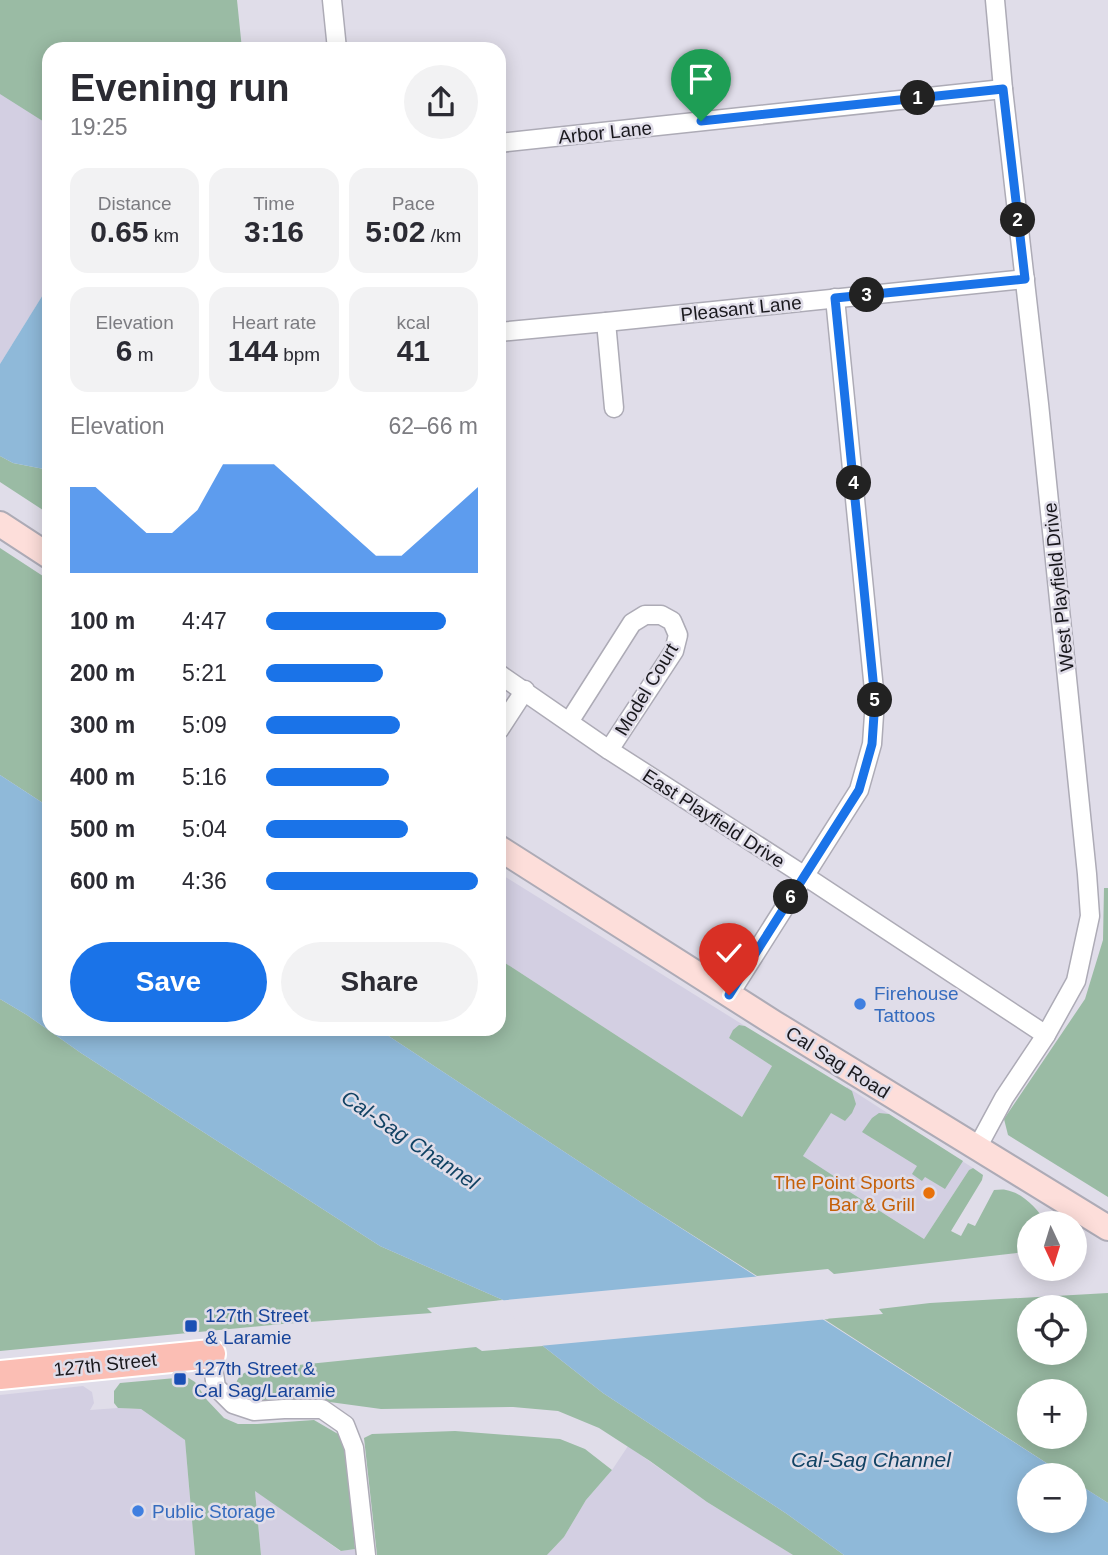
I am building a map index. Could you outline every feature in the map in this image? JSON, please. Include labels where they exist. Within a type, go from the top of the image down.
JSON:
[{"type":"main road","points":[[0,524],[42,551]]},
{"type":"main road","name":"Cal Sag Road","points":[[506,852],[729,995],[1108,1228]]},
{"type":"main road","name":"127th Street","points":[[0,1374],[211,1354]]},
{"type":"street","points":[[331,0],[336,42]]},
{"type":"street","name":"West Playfield Drive","points":[[977,1148],[1004,1098],[1046,1035],[1076,981],[1090,916],[995,0]]},
{"type":"street","name":"Arbor Lane","points":[[506,142],[1003,89]]},
{"type":"street","name":"Pleasant Lane","points":[[506,331],[1025,279]]},
{"type":"street","points":[[729,995],[859,790],[872,744],[875,700],[835,298]]},
{"type":"street","points":[[606,322],[614,408]]},
{"type":"street","name":"Model Court","points":[[569,722],[632,623],[645,615],[661,615],[672,621],[678,635],[674,651],[609,750]]},
{"type":"street","name":"East Playfield Drive","points":[[506,678],[609,750],[1046,1035]]},
{"type":"street","points":[[506,719],[524,690]]},
{"type":"street","points":[[211,1354],[216,1387],[233,1404],[254,1411],[322,1409],[345,1425],[354,1448],[366,1555]]},
{"type":"shaded area","points":[[0,0],[42,42],[42,296],[0,364]]},
{"type":"shaded area","points":[[506,877],[745,1026],[739,1025],[729,1038],[772,1066],[742,1117],[506,964]]},
{"type":"shaded area","points":[[847,1087],[973,1168],[969,1170],[924,1239],[841,1186],[803,1156]]},
{"type":"shaded area","points":[[83,1386],[92,1392],[94,1403],[90,1410],[141,1409],[185,1440],[195,1555],[0,1555],[0,1395]]},
{"type":"shaded area","points":[[628,1446],[707,1502],[793,1555],[547,1555],[564,1537],[586,1500],[612,1470]]},
{"type":"shaded area","points":[[255,1490],[340,1551],[355,1549],[356,1555],[261,1555]]},
{"type":"green space","points":[[0,0],[237,0],[241,42],[42,42],[42,121],[0,94]]},
{"type":"green space","points":[[0,456],[13,463],[42,469],[42,509],[0,482]]},
{"type":"green space","points":[[0,548],[42,575],[42,802],[0,775]]},
{"type":"green space","points":[[1104,888],[1108,888],[1108,1197],[1008,1135],[1004,1119],[1085,999],[1103,940]]},
{"type":"green space","points":[[506,964],[742,1117],[772,1066],[729,1038],[739,1025],[745,1026],[852,1091],[856,1104],[852,1113],[845,1121],[831,1113],[803,1156],[843,1182],[842,1187],[924,1239],[969,1170],[973,1168],[983,1175],[982,1180],[951,1231],[961,1236],[968,1223],[975,1226],[994,1190],[1012,1192],[1024,1198],[1037,1211],[1017,1211],[1017,1253],[834,1274],[828,1269],[757,1276],[389,1036],[506,1036]]},
{"type":"green space","points":[[0,999],[42,1026],[42,1036],[57,1036],[380,1246],[503,1300],[427,1308],[432,1313],[282,1324],[0,1351]]},
{"type":"green space","points":[[879,1113],[889,1114],[963,1161],[945,1189],[925,1177],[922,1181],[912,1174],[917,1166],[862,1132]]},
{"type":"green space","points":[[1108,1293],[1108,1503],[1087,1490],[1087,1463],[1046,1463],[1025,1449],[1087,1449],[1087,1379],[1017,1379],[1017,1444],[824,1319],[883,1314],[879,1309],[1017,1298],[1017,1365],[1087,1365],[1087,1295],[1072,1295]]},
{"type":"green space","points":[[543,1346],[603,1393],[787,1514],[844,1555],[793,1555],[707,1502],[599,1428],[558,1411],[513,1407],[381,1409],[315,1400],[246,1401],[235,1390],[239,1378],[250,1370],[476,1347],[482,1351]]},
{"type":"green space","points":[[187,1377],[195,1382],[224,1418],[238,1424],[314,1420],[338,1434],[346,1451],[355,1549],[341,1551],[255,1491],[261,1555],[195,1555],[185,1440],[141,1409],[118,1408],[114,1403],[114,1391],[120,1383]]},
{"type":"green space","points":[[455,1431],[560,1439],[585,1449],[612,1470],[586,1500],[564,1537],[547,1555],[377,1555],[364,1438],[372,1434]]},
{"type":"water","points":[[42,296],[42,469],[13,463],[0,456],[0,364]]},
{"type":"water","name":"Cal-Sag Channel","points":[[0,775],[42,802],[42,1026],[0,999]]},
{"type":"water","name":"Cal-Sag Channel","points":[[57,1036],[389,1036],[1017,1444],[1017,1449],[1025,1449],[1046,1463],[1017,1463],[1017,1533],[1087,1533],[1087,1490],[1108,1503],[1108,1555],[844,1555],[787,1514],[603,1393],[543,1346],[503,1300],[380,1246]]},
{"type":"pier","points":[[762,1276],[829,1319],[539,1346],[501,1303],[496,1301]]},
{"type":"place","name":"Firehouse Tattoos","points":[[860,1004]]},
{"type":"place","name":"The Point Sports Bar & Grill","points":[[929,1193]]},
{"type":"place","name":"127th Street & Laramie","points":[[191,1326]]},
{"type":"place","name":"127th Street & Cal Sag/Laramie","points":[[180,1379]]},
{"type":"place","name":"Public Storage","points":[[138,1511]]},
{"type":"route","points":[[701,121],[1003,89],[1025,279],[835,298],[875,700],[872,744],[859,790],[729,995]]}]
